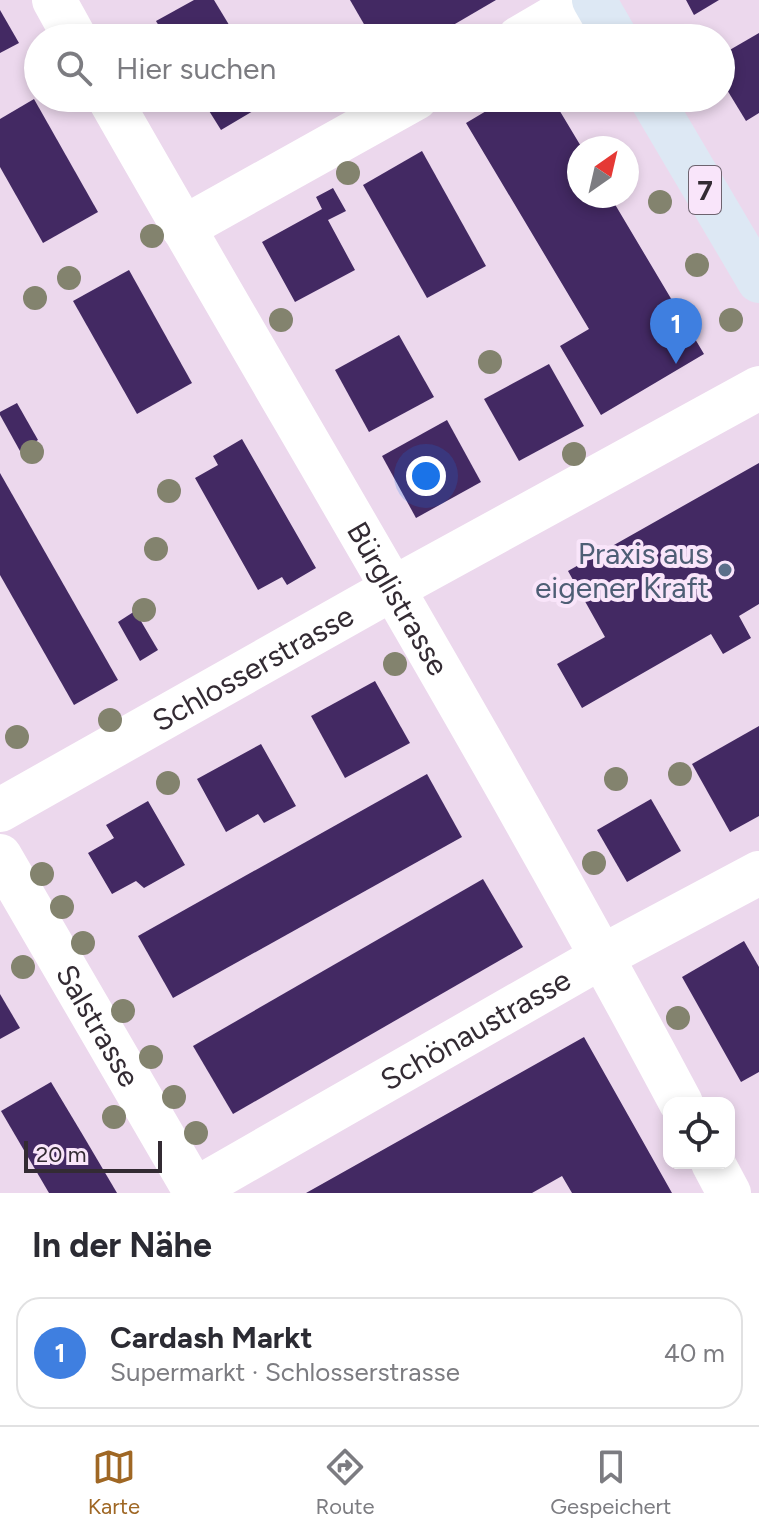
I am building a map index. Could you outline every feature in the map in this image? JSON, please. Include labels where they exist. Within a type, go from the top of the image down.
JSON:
[{"type":"main road","points":[[594,0],[608,24]]},
{"type":"main road","name":"7","points":[[659,112],[759,281]]},
{"type":"street","points":[[54,0],[67,24]]},
{"type":"street","points":[[543,24],[584,0]]},
{"type":"street","name":"Bürglistrasse","points":[[117,112],[603,956],[678,1097]]},
{"type":"street","points":[[183,228],[391,112]]},
{"type":"street","name":"Schlosserstrasse","points":[[0,810],[392,589],[759,388]]},
{"type":"street","name":"Salstrasse","points":[[0,856],[195,1191]]},
{"type":"street","name":"Schönaustrasse","points":[[195,1191],[603,956],[759,873]]},
{"type":"street","points":[[716,1169],[729,1193]]},
{"type":"building","points":[[194,0],[214,0],[229,24],[158,24],[156,21]]},
{"type":"building","points":[[350,0],[496,0],[455,24],[364,24]]},
{"type":"building","points":[[686,0],[719,0],[694,15]]},
{"type":"building","points":[[0,10],[19,43],[0,53]]},
{"type":"building","points":[[759,33],[759,113],[746,121],[735,103],[735,47]]},
{"type":"building","points":[[24,105],[24,112],[41,112],[98,212],[43,243],[0,167],[0,119]]},
{"type":"building","points":[[210,112],[251,112],[221,130]]},
{"type":"building","points":[[484,112],[560,112],[575,136],[567,136],[567,208],[617,208],[704,354],[601,415],[560,346],[589,329],[466,123]]},
{"type":"building","points":[[422,151],[486,266],[427,298],[363,185]]},
{"type":"building","points":[[333,188],[346,211],[328,220],[355,270],[295,302],[262,242],[322,209],[316,197]]},
{"type":"building","points":[[129,270],[192,383],[137,414],[73,301]]},
{"type":"building","points":[[399,335],[434,397],[369,432],[335,370]]},
{"type":"building","points":[[549,364],[584,426],[519,461],[484,399]]},
{"type":"building","points":[[17,403],[38,440],[20,451],[0,415],[0,412]]},
{"type":"building","points":[[447,420],[481,482],[416,518],[382,456]]},
{"type":"building","points":[[242,439],[316,568],[287,585],[282,577],[258,590],[195,478],[218,465],[213,456]]},
{"type":"building","points":[[759,463],[759,604],[739,616],[751,638],[723,654],[711,634],[582,708],[557,664],[605,637],[568,571]]},
{"type":"building","points":[[0,473],[118,680],[74,705],[0,575]]},
{"type":"building","points":[[135,611],[158,650],[140,661],[118,622]]},
{"type":"building","points":[[375,681],[410,743],[345,778],[311,716]]},
{"type":"building","points":[[759,726],[759,816],[730,832],[692,764]]},
{"type":"building","points":[[261,744],[296,806],[264,823],[258,814],[226,832],[197,779]]},
{"type":"building","points":[[427,774],[462,837],[173,998],[138,936]]},
{"type":"building","points":[[651,799],[681,851],[627,882],[597,830]]},
{"type":"building","points":[[148,801],[185,865],[144,888],[136,881],[112,894],[88,853],[114,838],[106,825]]},
{"type":"building","points":[[483,879],[523,947],[233,1114],[193,1046]]},
{"type":"building","points":[[744,941],[759,967],[759,1072],[741,1082],[682,977]]},
{"type":"building","points":[[0,994],[20,1028],[0,1039]]},
{"type":"building","points":[[584,1037],[672,1193],[572,1193],[562,1176],[532,1193],[306,1193]]},
{"type":"building","points":[[51,1082],[117,1193],[49,1193],[1,1111]]},
{"type":"place","name":"Cardash Markt","points":[[676,364]]},
{"type":"place","name":"Praxis aus eigener Kraft","points":[[725,570]]}]
